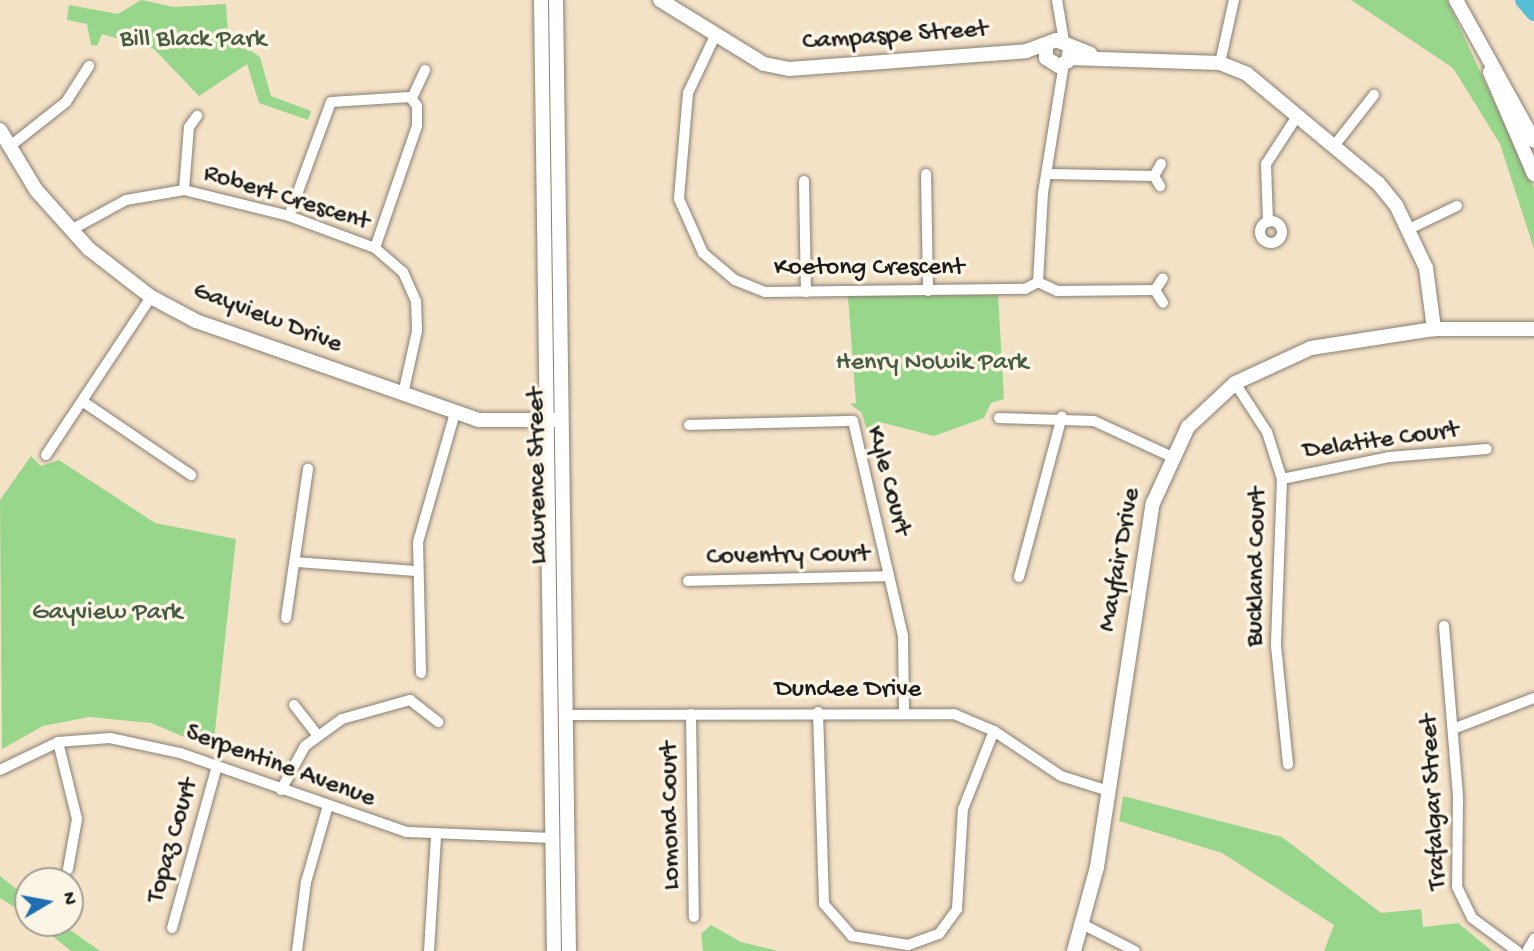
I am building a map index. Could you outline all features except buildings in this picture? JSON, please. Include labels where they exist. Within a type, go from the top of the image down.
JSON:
[{"type":"street","name":"Lawrence Street","points":[[541,0],[568,715],[554,951]]},
{"type":"street","name":"Lawrence Street","points":[[556,0],[552,714],[569,951]]},
{"type":"street","name":"Campaspe Street","points":[[660,0],[764,64],[789,69],[1026,51],[1058,53]]},
{"type":"street","points":[[1057,0],[1061,91],[1048,174],[1038,282],[1057,291],[1155,290]]},
{"type":"street","points":[[1220,63],[1234,0]]},
{"type":"street","points":[[1456,0],[1534,141]]},
{"type":"street","name":"Koetong Crescent","points":[[715,36],[688,93],[679,179],[685,220],[704,254],[734,280],[765,292],[1025,289],[1038,282]]},
{"type":"street","points":[[1058,53],[1220,63],[1247,74],[1377,183],[1411,228],[1428,277],[1434,329]]},
{"type":"street","points":[[9,147],[66,102],[89,66]]},
{"type":"street","points":[[376,248],[417,126],[412,98],[425,70]]},
{"type":"street","points":[[1334,146],[1374,95]]},
{"type":"street","points":[[289,216],[331,102],[412,98]]},
{"type":"street","points":[[1512,103],[1534,174]]},
{"type":"street","points":[[1268,222],[1266,164],[1298,115]]},
{"type":"street","points":[[184,191],[190,127],[197,116]]},
{"type":"street","name":"Gayview Drive","points":[[0,130],[9,147],[71,230],[151,297],[246,342],[455,413],[479,420],[555,420]]},
{"type":"street","points":[[1154,176],[1161,164]]},
{"type":"street","points":[[926,174],[928,291]]},
{"type":"street","points":[[1048,174],[1154,176]]},
{"type":"street","points":[[1154,176],[1160,186]]},
{"type":"street","points":[[804,181],[806,292]]},
{"type":"street","name":"Robert Crescent","points":[[71,230],[126,200],[184,191],[289,216],[376,248],[403,272],[416,301],[417,331],[403,394]]},
{"type":"street","points":[[1411,228],[1457,206]]},
{"type":"street","points":[[1155,290],[1163,278]]},
{"type":"street","points":[[1155,290],[1163,303]]},
{"type":"street","points":[[46,455],[151,297]]},
{"type":"street","name":"Mayfair Drive","points":[[1074,951],[1084,925],[1109,791],[1153,503],[1170,456],[1210,402],[1235,383],[1311,348],[1434,329],[1534,328]]},
{"type":"street","name":"Buckland Court","points":[[1235,383],[1266,432],[1282,479],[1276,646],[1288,764]]},
{"type":"street","points":[[82,401],[191,475]]},
{"type":"street","points":[[421,673],[425,635],[417,571],[422,523],[455,413]]},
{"type":"street","points":[[1019,577],[1062,417]]},
{"type":"street","points":[[999,418],[1062,417],[1094,421],[1170,456]]},
{"type":"street","name":"Kyle Court","points":[[689,425],[853,421],[903,636],[904,710]]},
{"type":"street","name":"Delatite Court","points":[[1282,479],[1389,457],[1487,449]]},
{"type":"street","points":[[286,618],[308,469]]},
{"type":"street","points":[[296,562],[417,571]]},
{"type":"street","name":"Coventry Court","points":[[688,581],[890,576]]},
{"type":"street","name":"Trafalgar Street","points":[[1444,626],[1453,729],[1459,897],[1472,918],[1517,951]]},
{"type":"street","points":[[1453,729],[1534,698]]},
{"type":"street","points":[[281,790],[316,733],[410,700],[438,722]]},
{"type":"street","points":[[294,705],[316,733]]},
{"type":"street","name":"Dundee Drive","points":[[568,715],[904,710],[954,714],[994,731],[1061,776],[1109,791]]},
{"type":"street","points":[[818,712],[824,904],[842,930],[862,940],[924,944],[952,920],[959,898],[963,809],[994,731]]},
{"type":"street","points":[[552,714],[568,715]]},
{"type":"street","name":"Lomond Court","points":[[691,714],[694,917]]},
{"type":"street","name":"Serpentine Avenue","points":[[0,770],[58,742],[121,739],[217,766],[327,809],[436,836],[560,838]]},
{"type":"street","points":[[58,742],[78,819],[68,867]]},
{"type":"street","name":"Topaz Court","points":[[172,928],[217,766]]},
{"type":"street","points":[[296,951],[306,883],[327,809]]},
{"type":"street","points":[[429,951],[436,836]]},
{"type":"street","points":[[1084,925],[1135,951]]},
{"type":"street","points":[[1527,951],[1534,939]]},
{"type":"green space","name":"Bill Black Park","points":[[141,0],[174,7],[226,4],[228,35],[260,57],[271,96],[311,111],[308,120],[259,103],[247,64],[199,96],[154,49],[102,34],[97,46],[91,45],[87,24],[67,20],[69,5],[118,14]]},
{"type":"green space","points":[[1351,0],[1447,0],[1534,188],[1534,249],[1500,144],[1453,68]]},
{"type":"green space","name":"Henry Nowik Park","points":[[998,295],[1004,399],[991,403],[984,418],[934,436],[884,423],[866,428],[862,413],[850,404],[856,403],[848,296]]},
{"type":"green space","name":"Gayview Park","points":[[31,456],[41,466],[59,460],[155,523],[236,539],[213,749],[151,723],[89,717],[43,726],[2,749],[0,500]]},
{"type":"green space","points":[[1123,796],[1282,837],[1381,913],[1421,909],[1423,927],[1458,923],[1492,951],[1324,951],[1334,925],[1222,853],[1119,821]]},
{"type":"green space","points":[[0,876],[14,887],[14,907],[0,898]]},
{"type":"green space","points":[[711,925],[741,942],[778,951],[703,951],[701,934]]},
{"type":"green space","points":[[54,937],[80,937],[100,951],[71,951]]},
{"type":"waterway","points":[[1523,0],[1534,13]]}]
